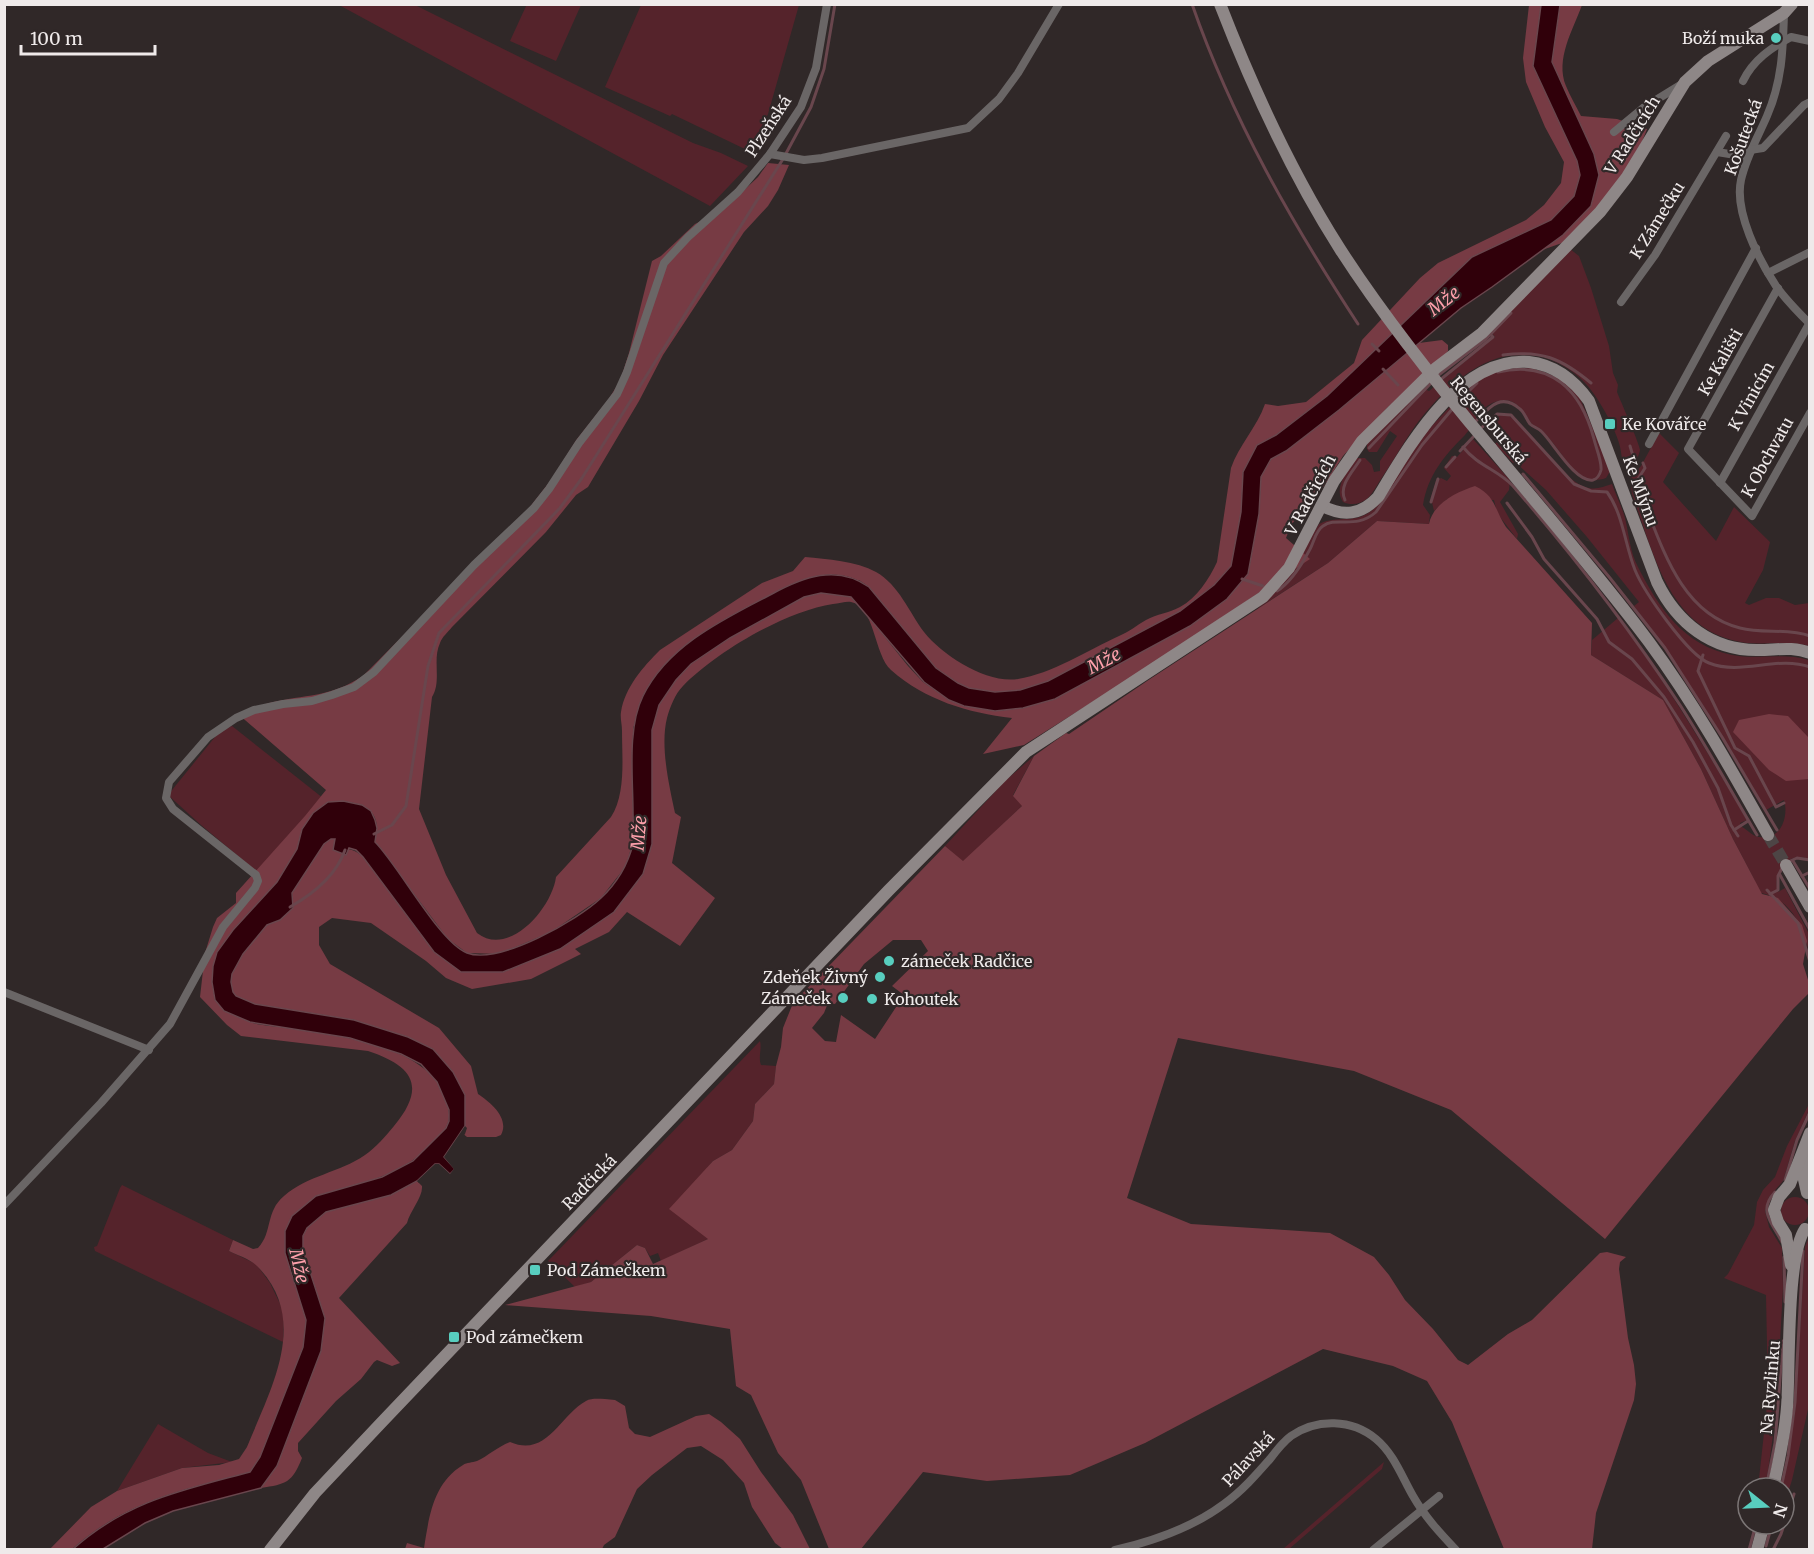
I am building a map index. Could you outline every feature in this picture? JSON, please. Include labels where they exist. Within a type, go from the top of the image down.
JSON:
[{"type":"street","name":"Plzeňská","points":[[149,1050],[170,1024],[223,927],[255,888],[258,881],[256,875],[173,809],[166,798],[169,782],[208,737],[236,718],[273,706],[312,701],[332,695],[354,687],[374,672],[474,565],[534,508],[579,443],[617,394],[627,372],[664,263],[775,155],[801,106],[816,68],[827,4]]},
{"type":"street","points":[[775,155],[804,160],[822,159],[968,128],[999,99],[1018,73],[1059,4]]},
{"type":"street","name":"Regensburská","points":[[1220,4],[1276,134],[1339,247],[1397,332],[1649,642],[1686,694],[1717,744],[1768,835]]},
{"type":"street","name":"Košutecká","points":[[1788,9],[1781,72],[1768,115],[1749,154],[1740,182],[1742,213],[1768,273],[1809,324]]},
{"type":"street","name":"V Radčicích","points":[[1614,132],[1643,108],[1685,82],[1708,61],[1788,9]]},
{"type":"street","points":[[1743,81],[1748,70],[1765,53],[1783,41],[1791,37],[1809,41]]},
{"type":"street","name":"V Radčicích","points":[[937,842],[1026,752],[1263,597],[1289,568],[1334,481],[1351,455],[1376,425],[1436,368],[1482,333],[1600,212],[1627,177],[1685,82]]},
{"type":"street","points":[[1717,152],[1749,154],[1763,148],[1809,102]]},
{"type":"street","name":"K Zámečku","points":[[1621,302],[1655,255],[1726,136]]},
{"type":"street","points":[[1649,444],[1756,248]]},
{"type":"street","points":[[1768,273],[1809,252]]},
{"type":"street","name":"Ke Kališti","points":[[1720,483],[1688,449],[1778,288]]},
{"type":"street","name":"K Vinicím","points":[[1720,483],[1809,324]]},
{"type":"street","name":"Ke Mlýnu","points":[[1322,507],[1343,514],[1359,512],[1371,505],[1418,435],[1464,384],[1485,369],[1497,365],[1511,362],[1537,363],[1558,371],[1570,379],[1588,401],[1657,582],[1681,620],[1708,639],[1724,646],[1739,649],[1787,649],[1809,653]]},
{"type":"street","name":"K Obchvatu","points":[[1720,483],[1752,516],[1809,413]]},
{"type":"street","name":"Radčická","points":[[270,1550],[315,1493],[366,1438],[937,842]]},
{"type":"street","points":[[1786,865],[1809,907]]},
{"type":"street","points":[[4,992],[149,1050],[4,1205]]},
{"type":"street","name":"Na Ryzlinku","points":[[1792,1288],[1789,1248],[1774,1210],[1776,1203],[1790,1184],[1809,1133]]},
{"type":"street","name":"Na Ryzlinku","points":[[1804,1146],[1803,1175],[1808,1195]]},
{"type":"street","name":"Na Ryzlinku","points":[[1784,1193],[1797,1190],[1808,1195]]},
{"type":"street","name":"Na Ryzlinku","points":[[1782,1227],[1794,1232],[1807,1228]]},
{"type":"street","name":"Na Ryzlinku","points":[[1775,1476],[1787,1410],[1792,1288],[1798,1244],[1807,1228]]},
{"type":"street","name":"Pálavská","points":[[1115,1550],[1147,1543],[1196,1523],[1225,1504],[1250,1482],[1292,1435],[1328,1422],[1351,1425],[1378,1440],[1391,1457],[1421,1509],[1456,1550]]},
{"type":"street","points":[[1373,1550],[1439,1496]]},
{"type":"shaded area","points":[[413,4],[693,143],[748,166],[710,206],[339,5]]},
{"type":"shaded area","points":[[527,4],[581,5],[556,61],[510,41]]},
{"type":"shaded area","points":[[641,5],[799,5],[768,114],[749,151],[672,114],[670,116],[605,87]]},
{"type":"shaded area","points":[[1529,5],[1541,5],[1533,66],[1577,161],[1580,175],[1574,196],[1551,220],[1472,257],[1327,396],[1276,435],[1257,445],[1243,472],[1241,512],[1231,566],[1214,585],[1180,611],[1048,681],[1020,690],[995,692],[969,688],[936,668],[869,587],[859,580],[720,622],[633,727],[633,841],[626,866],[601,898],[551,932],[499,954],[467,953],[448,939],[375,842],[376,819],[367,808],[352,802],[328,802],[302,829],[297,849],[277,882],[233,930],[217,952],[212,982],[215,1000],[254,1023],[359,1041],[386,1048],[409,1059],[429,1073],[443,1091],[449,1115],[448,1123],[434,1142],[421,1154],[394,1171],[316,1196],[285,1253],[306,1320],[303,1347],[260,1457],[250,1472],[156,1499],[113,1519],[72,1549],[49,1550],[91,1507],[117,1491],[182,1468],[219,1465],[239,1459],[247,1447],[275,1379],[284,1332],[281,1309],[273,1287],[257,1266],[229,1251],[233,1240],[253,1249],[258,1248],[266,1235],[274,1209],[284,1196],[303,1183],[345,1166],[369,1152],[394,1126],[410,1100],[412,1089],[410,1079],[396,1063],[368,1051],[241,1036],[200,997],[205,953],[217,918],[236,903],[236,893],[326,790],[238,714],[269,703],[328,692],[363,676],[526,512],[620,381],[652,261],[661,256],[695,224],[722,211],[758,177],[768,163],[789,165],[768,206],[744,232],[663,355],[639,401],[588,487],[576,495],[546,532],[452,627],[440,643],[419,809],[446,875],[477,933],[489,939],[502,939],[515,934],[538,915],[553,889],[556,877],[611,817],[616,808],[621,787],[621,712],[626,694],[641,670],[660,650],[762,583],[793,571],[805,557],[851,563],[876,572],[891,584],[924,632],[942,650],[980,673],[1006,679],[1031,676],[1056,667],[1192,599],[1217,562],[1231,468],[1265,404],[1278,406],[1306,402],[1354,363],[1362,340],[1420,278],[1438,263],[1526,220],[1544,205],[1561,183],[1564,162],[1545,127],[1526,82],[1523,58]]},
{"type":"shaded area","points":[[1560,5],[1582,5],[1567,45],[1563,65],[1566,86],[1581,116],[1617,119],[1647,129],[1628,177],[1562,243],[1542,250],[1563,235],[1599,175],[1594,154],[1552,62]]},
{"type":"shaded area","points":[[1570,249],[1579,256],[1591,288],[1609,346],[1613,373],[1618,385],[1617,392],[1639,446],[1639,453],[1633,463],[1626,469],[1619,443],[1608,417],[1592,391],[1580,378],[1556,362],[1532,355],[1509,355],[1487,362],[1466,374],[1447,390],[1413,429],[1368,498],[1356,504],[1343,502],[1340,496],[1341,485],[1356,458],[1365,458],[1372,465],[1374,472],[1380,471],[1380,461],[1397,436],[1390,431],[1377,452],[1369,452],[1367,444],[1422,388],[1429,391],[1495,337],[1491,332]]},
{"type":"shaded area","points":[[1442,340],[1448,345],[1448,351],[1438,363],[1387,408],[1343,456],[1322,489],[1291,525],[1286,538],[1310,559],[1129,679],[1024,745],[983,754],[1012,718],[963,709],[933,697],[904,680],[885,663],[865,612],[923,682],[949,700],[964,706],[995,711],[1023,708],[1055,699],[1190,626],[1227,599],[1248,574],[1259,514],[1261,477],[1271,459],[1286,451],[1339,410],[1419,343]]},
{"type":"shaded area","points":[[1531,368],[1559,378],[1579,396],[1611,470],[1606,478],[1587,479],[1580,475],[1544,432],[1532,424],[1517,405],[1508,400],[1495,402],[1481,412],[1469,431],[1444,458],[1433,475],[1423,505],[1430,515],[1429,524],[1377,521],[1328,563],[1257,609],[1279,587],[1319,524],[1363,516],[1379,504],[1420,438],[1472,384],[1498,370]]},
{"type":"shaded area","points":[[1498,415],[1508,415],[1516,421],[1561,470],[1580,485],[1595,488],[1612,484],[1624,514],[1635,561],[1664,610],[1686,634],[1715,650],[1732,655],[1809,660],[1809,859],[1794,858],[1783,865],[1777,877],[1777,885],[1778,892],[1785,888],[1809,934],[1809,952],[1802,930],[1791,911],[1776,898],[1752,890],[1755,881],[1701,769],[1663,700],[1591,655],[1592,640],[1618,618],[1669,692],[1717,768],[1747,820],[1740,823],[1742,827],[1757,836],[1773,835],[1782,826],[1784,820],[1784,800],[1766,810],[1670,655],[1634,606],[1639,602],[1546,490],[1515,462],[1513,463],[1495,444],[1505,434],[1492,420]]},
{"type":"shaded area","points":[[1659,433],[1679,453],[1663,482],[1716,541],[1734,507],[1770,542],[1763,570],[1745,603],[1749,605],[1766,598],[1779,598],[1795,605],[1809,603],[1809,646],[1736,641],[1713,633],[1694,620],[1679,603],[1656,562],[1632,494],[1630,478],[1641,466]]},
{"type":"shaded area","points":[[1473,439],[1510,480],[1509,490],[1500,502],[1518,534],[1517,539],[1497,513],[1494,500],[1447,499],[1434,511],[1431,498],[1436,481],[1441,478],[1447,481],[1451,476],[1444,468],[1452,456],[1457,457]]},
{"type":"shaded area","points":[[1475,486],[1487,494],[1506,527],[1592,623],[1591,655],[1663,700],[1701,769],[1733,839],[1762,894],[1778,898],[1802,925],[1807,941],[1803,964],[1809,983],[1809,993],[1793,1009],[1605,1239],[1451,1110],[1354,1071],[1178,1038],[1127,1198],[1191,1224],[1330,1233],[1374,1257],[1405,1300],[1458,1360],[1468,1365],[1508,1334],[1532,1320],[1600,1253],[1607,1252],[1626,1257],[1620,1262],[1619,1269],[1636,1384],[1634,1400],[1596,1513],[1592,1549],[1504,1549],[1452,1422],[1427,1381],[1393,1366],[1323,1349],[1145,1443],[1070,1475],[987,1481],[923,1472],[861,1549],[829,1549],[801,1480],[778,1453],[751,1395],[736,1386],[730,1329],[651,1316],[505,1305],[591,1282],[637,1245],[645,1248],[653,1264],[708,1239],[669,1209],[713,1161],[732,1150],[753,1121],[755,1104],[774,1084],[783,1028],[793,1003],[945,846],[963,861],[1022,806],[1013,796],[1034,756],[1328,563],[1377,521],[1429,524],[1435,510],[1447,499]],"holes":[[[893,940],[921,940],[928,951],[892,986],[904,995],[875,1039],[841,1015],[836,1042],[825,1041],[812,1028],[824,1013],[828,1003],[835,1004],[864,964]]]},
{"type":"shaded area","points":[[821,593],[839,594],[851,597],[856,601],[865,612],[859,605],[847,602],[814,608],[794,615],[753,635],[714,660],[683,686],[675,697],[667,718],[664,741],[675,813],[681,817],[672,863],[715,898],[680,946],[627,912],[609,932],[575,949],[581,954],[531,979],[472,989],[446,978],[426,961],[371,923],[332,918],[319,927],[319,945],[330,964],[439,1028],[471,1066],[478,1094],[493,1106],[501,1117],[503,1129],[501,1135],[467,1137],[462,1133],[465,1126],[464,1116],[453,1072],[432,1049],[408,1037],[354,1020],[255,1004],[233,993],[232,974],[243,954],[267,925],[280,920],[293,899],[292,893],[324,844],[331,839],[336,839],[333,849],[349,849],[363,857],[434,952],[503,972],[560,949],[614,912],[652,844],[652,730],[659,705],[676,680],[691,664],[730,638],[804,597]]},
{"type":"shaded area","points":[[1769,714],[1788,716],[1809,738],[1809,779],[1786,781],[1769,770],[1733,732],[1739,720]]},
{"type":"shaded area","points":[[232,726],[328,802],[268,881],[168,795],[219,732]]},
{"type":"shaded area","points":[[1034,756],[1013,795],[1023,805],[963,862],[945,846],[1005,781]]},
{"type":"shaded area","points":[[760,1041],[761,1065],[776,1066],[774,1084],[755,1104],[753,1121],[732,1150],[713,1161],[707,1168],[708,1239],[661,1261],[658,1253],[650,1256],[645,1248],[637,1245],[591,1282],[575,1287],[548,1261]]},
{"type":"shaded area","points":[[1809,1104],[1809,1110],[1795,1141],[1783,1181],[1769,1197],[1765,1211],[1769,1227],[1782,1248],[1783,1288],[1776,1414],[1767,1476],[1759,1476],[1768,1396],[1766,1295],[1724,1278],[1754,1225],[1757,1202],[1763,1190],[1775,1177],[1787,1146]]},
{"type":"shaded area","points":[[417,1181],[422,1186],[422,1190],[407,1223],[339,1298],[400,1363],[392,1366],[377,1360],[374,1362],[361,1379],[336,1401],[298,1443],[298,1451],[302,1458],[295,1473],[287,1481],[261,1488],[277,1466],[321,1351],[325,1318],[303,1250],[303,1236],[307,1228],[326,1212],[391,1195]]},
{"type":"shaded area","points":[[122,1185],[233,1240],[229,1251],[256,1264],[270,1283],[284,1312],[283,1342],[95,1251],[94,1247],[97,1246]]},
{"type":"shaded area","points":[[1795,1197],[1805,1201],[1809,1211],[1805,1221],[1795,1225],[1785,1221],[1781,1211],[1785,1201]]},
{"type":"shaded area","points":[[1809,1237],[1809,1405],[1793,1476],[1784,1476],[1795,1413],[1805,1247]]},
{"type":"shaded area","points":[[615,1400],[625,1406],[629,1428],[635,1434],[650,1437],[696,1416],[709,1414],[721,1422],[740,1439],[793,1515],[810,1549],[783,1549],[775,1543],[752,1507],[744,1483],[723,1460],[701,1446],[687,1448],[637,1489],[615,1537],[602,1549],[405,1549],[407,1543],[424,1548],[434,1502],[445,1481],[453,1472],[510,1442],[523,1445],[543,1440],[586,1401]]},
{"type":"shaded area","points":[[158,1424],[208,1453],[232,1462],[182,1468],[117,1491]]},
{"type":"shaded area","points":[[1384,1462],[1382,1469],[1289,1549],[1283,1549]]},
{"type":"water","name":"Mže","points":[[1541,5],[1560,5],[1552,62],[1594,154],[1599,175],[1591,206],[1563,235],[1461,308],[1339,410],[1286,451],[1271,459],[1261,477],[1259,514],[1248,574],[1227,599],[1190,626],[1055,699],[1023,708],[995,711],[964,706],[949,700],[924,682],[851,597],[821,593],[804,597],[730,638],[691,664],[676,680],[659,705],[652,730],[652,844],[643,874],[614,912],[560,949],[503,972],[461,972],[434,952],[356,850],[349,848],[346,855],[333,850],[335,839],[324,844],[292,893],[293,908],[280,920],[267,925],[243,954],[232,974],[233,992],[236,996],[255,1004],[354,1020],[408,1037],[433,1049],[453,1072],[465,1095],[465,1126],[444,1157],[455,1169],[450,1174],[439,1164],[435,1164],[417,1181],[391,1195],[326,1212],[307,1228],[303,1236],[303,1250],[325,1318],[321,1351],[277,1466],[261,1488],[173,1511],[145,1523],[103,1549],[72,1550],[92,1533],[113,1520],[156,1499],[250,1472],[260,1457],[303,1347],[306,1320],[285,1253],[285,1231],[292,1216],[316,1196],[382,1177],[413,1161],[446,1128],[449,1121],[449,1110],[437,1082],[421,1064],[401,1054],[350,1038],[250,1022],[224,1011],[215,1000],[212,982],[217,952],[233,930],[277,882],[297,849],[302,829],[313,813],[328,802],[343,801],[362,805],[371,811],[377,828],[375,842],[444,934],[467,953],[481,955],[498,953],[537,938],[575,918],[601,898],[617,880],[633,844],[633,738],[638,709],[643,696],[667,662],[682,648],[735,613],[784,588],[808,578],[820,576],[845,576],[857,580],[869,587],[936,668],[969,688],[995,692],[1020,690],[1048,681],[1180,611],[1214,585],[1231,566],[1241,512],[1243,472],[1257,445],[1276,435],[1327,396],[1472,257],[1551,220],[1574,196],[1580,175],[1577,161],[1533,66]]},
{"type":"pier","points":[[465,1126],[467,1128],[465,1134],[447,1157],[457,1167],[457,1171],[450,1177],[437,1167],[419,1183],[417,1181],[435,1164],[439,1164],[450,1174],[454,1169],[444,1157]]},
{"type":"waterway","points":[[374,834],[392,825],[406,806],[428,666],[439,633],[560,508],[582,478],[783,159],[811,107],[824,69],[835,4]]},
{"type":"waterway","points":[[1192,4],[1226,88],[1265,169],[1310,248],[1358,324]]},
{"type":"waterway","points":[[1436,377],[1486,339],[1511,313]]},
{"type":"waterway","points":[[1440,380],[1493,337],[1491,335]]},
{"type":"waterway","points":[[1372,344],[1379,351]]},
{"type":"waterway","points":[[1503,355],[1529,354],[1550,358],[1570,367],[1591,383]]},
{"type":"waterway","points":[[1383,369],[1398,385]]},
{"type":"waterway","points":[[1475,422],[1494,404],[1500,402],[1513,404],[1522,411],[1530,424],[1546,436],[1579,475],[1593,480],[1600,473],[1600,459],[1588,422],[1572,393],[1548,375],[1534,371],[1517,369],[1498,372]]},
{"type":"waterway","points":[[1369,448],[1432,382]]},
{"type":"waterway","points":[[1458,402],[1477,383]]},
{"type":"waterway","points":[[1277,591],[1299,567],[1323,526],[1334,522],[1354,522],[1376,512],[1422,445],[1454,407]]},
{"type":"waterway","points":[[1479,430],[1497,414],[1511,415],[1574,484],[1591,491],[1607,492],[1617,510],[1640,580],[1668,622],[1700,658],[1721,666],[1747,667],[1785,663],[1810,667]]},
{"type":"waterway","points":[[1460,451],[1475,435]]},
{"type":"waterway","points":[[1630,446],[1633,456]]},
{"type":"waterway","points":[[1463,447],[1475,459],[1513,486],[1600,592],[1680,705],[1757,835]]},
{"type":"waterway","points":[[1446,467],[1455,457]]},
{"type":"waterway","points":[[1345,500],[1343,489],[1360,460]]},
{"type":"waterway","points":[[1643,463],[1645,468],[1638,479],[1640,492],[1656,533],[1675,574],[1702,608],[1719,620],[1740,628],[1793,632],[1810,636]]},
{"type":"waterway","points":[[1523,474],[1665,648],[1722,737],[1777,830]]},
{"type":"waterway","points":[[1431,502],[1438,479]]},
{"type":"waterway","points":[[1507,503],[1532,537],[1544,559],[1597,619],[1609,642],[1632,659],[1664,697],[1693,742],[1718,788],[1731,825],[1738,836]]},
{"type":"waterway","points":[[1242,579],[1263,586]]},
{"type":"waterway","points":[[1703,655],[1698,671],[1735,748],[1749,756],[1776,807],[1784,803]]},
{"type":"waterway","points":[[1734,830],[1748,821]]},
{"type":"waterway","points":[[290,907],[330,876],[345,850]]},
{"type":"waterway","points":[[1788,862],[1797,858],[1810,860]]},
{"type":"waterway","points":[[1793,861],[1810,889]]},
{"type":"waterway","points":[[1770,894],[1778,890],[1778,876],[1783,866]]},
{"type":"waterway","points":[[1802,876],[1810,872]]},
{"type":"waterway","points":[[1780,875],[1810,930]]},
{"type":"waterway","points":[[1767,890],[1798,923],[1810,962]]},
{"type":"waterway","points":[[1785,1180],[1797,1140],[1810,1112]]},
{"type":"waterway","points":[[1775,1192],[1767,1205],[1767,1211],[1782,1242]]},
{"type":"waterway","points":[[1784,1476],[1795,1402],[1803,1251]]},
{"type":"waterway","points":[[1784,1257],[1785,1302]]},
{"type":"waterway","points":[[1768,1476],[1775,1443],[1783,1341]]},
{"type":"waterway","points":[[1749,1550],[1753,1536]]},
{"type":"waterway","points":[[1766,1546],[1769,1536]]},
{"type":"waterway","points":[[1773,1550],[1780,1536]]},
{"type":"tunnel","points":[[1768,835],[1786,865]]},
{"type":"place","name":"Boží muka","points":[[1776,38]]},
{"type":"place","name":"Ke Kovářce","points":[[1610,424]]},
{"type":"place","name":"zámeček Radčice","points":[[889,961]]},
{"type":"place","name":"Zdeňek Živný","points":[[880,977]]},
{"type":"place","name":"Zámeček","points":[[843,998]]},
{"type":"place","name":"Kohoutek","points":[[872,999]]},
{"type":"place","name":"Pod Zámečkem","points":[[535,1270]]},
{"type":"place","name":"Pod zámečkem","points":[[454,1337]]}]
